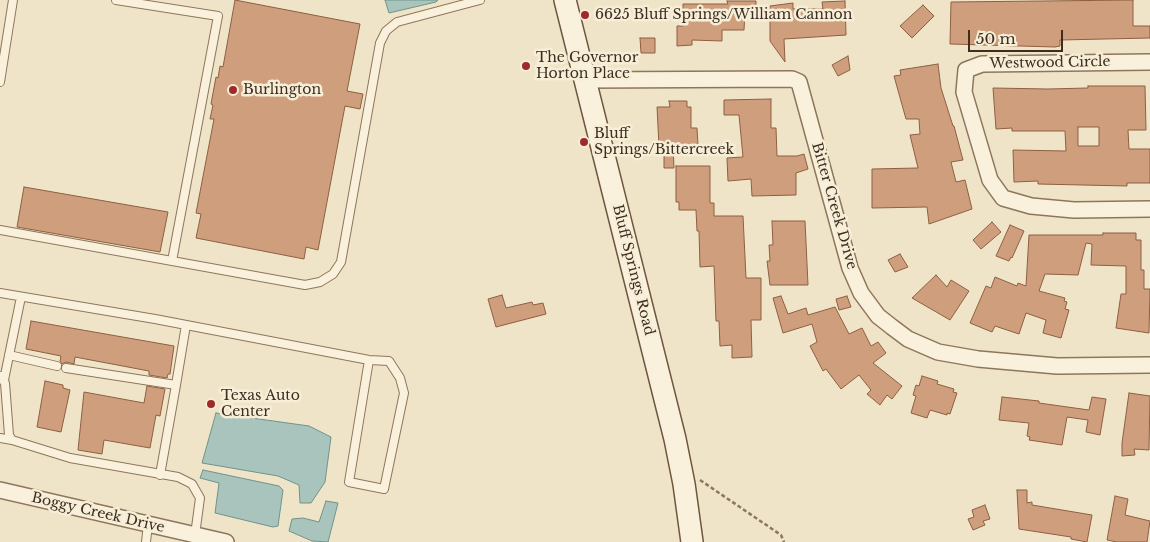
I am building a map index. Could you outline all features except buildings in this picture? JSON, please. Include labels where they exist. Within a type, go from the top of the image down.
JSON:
[{"type":"street","name":"Bluff Springs Road","points":[[565,0],[675,439],[684,484],[692,542]]},
{"type":"street","name":"Westwood Circle","points":[[1150,62],[982,64],[966,70],[964,92],[990,180],[1003,198],[1032,206],[1074,210],[1150,209]]},
{"type":"street","name":"Bitter Creek Drive","points":[[585,80],[792,79],[799,82],[850,268],[861,293],[878,316],[908,339],[938,352],[978,359],[1057,366],[1150,365]]},
{"type":"street","name":"Boggy Creek Drive","points":[[0,490],[226,542]]},
{"type":"lane","points":[[0,82],[3,52],[13,0]]},
{"type":"lane","points":[[116,0],[218,16],[172,261]]},
{"type":"lane","points":[[0,230],[305,285],[320,282],[333,274],[341,262],[380,42],[386,31],[397,22],[477,0]]},
{"type":"lane","points":[[0,293],[186,325],[369,360],[389,361],[400,378],[404,393],[384,489],[349,482],[369,360]]},
{"type":"lane","points":[[12,440],[9,435],[7,399],[2,378],[9,355],[21,297]]},
{"type":"lane","points":[[160,475],[186,325]]},
{"type":"lane","points":[[9,355],[57,366]]},
{"type":"lane","points":[[66,368],[176,385]]},
{"type":"lane","points":[[0,438],[70,458],[178,477],[192,484],[200,498],[194,535]]},
{"type":"lane","points":[[146,542],[148,524]]},
{"type":"path","points":[[700,480],[781,535],[784,542]]},
{"type":"water","points":[[385,0],[438,0],[389,13]]},
{"type":"water","points":[[216,413],[309,426],[331,437],[325,482],[311,503],[300,503],[299,485],[278,476],[202,463]]},
{"type":"water","points":[[203,470],[279,486],[283,490],[278,526],[273,527],[215,513],[219,483],[200,478]]},
{"type":"water","points":[[326,501],[338,503],[328,542],[312,541],[289,531],[292,519],[303,518],[319,522]]},
{"type":"place","name":"6625 Bluff Springs/William Cannon","points":[[585,15]]},
{"type":"place","name":"The Governor Horton Place","points":[[526,66]]},
{"type":"place","name":"Burlington","points":[[233,90]]},
{"type":"place","name":"Bluff Springs/Bittercreek","points":[[584,142]]},
{"type":"place","name":"Texas Auto Center","points":[[211,404]]}]
